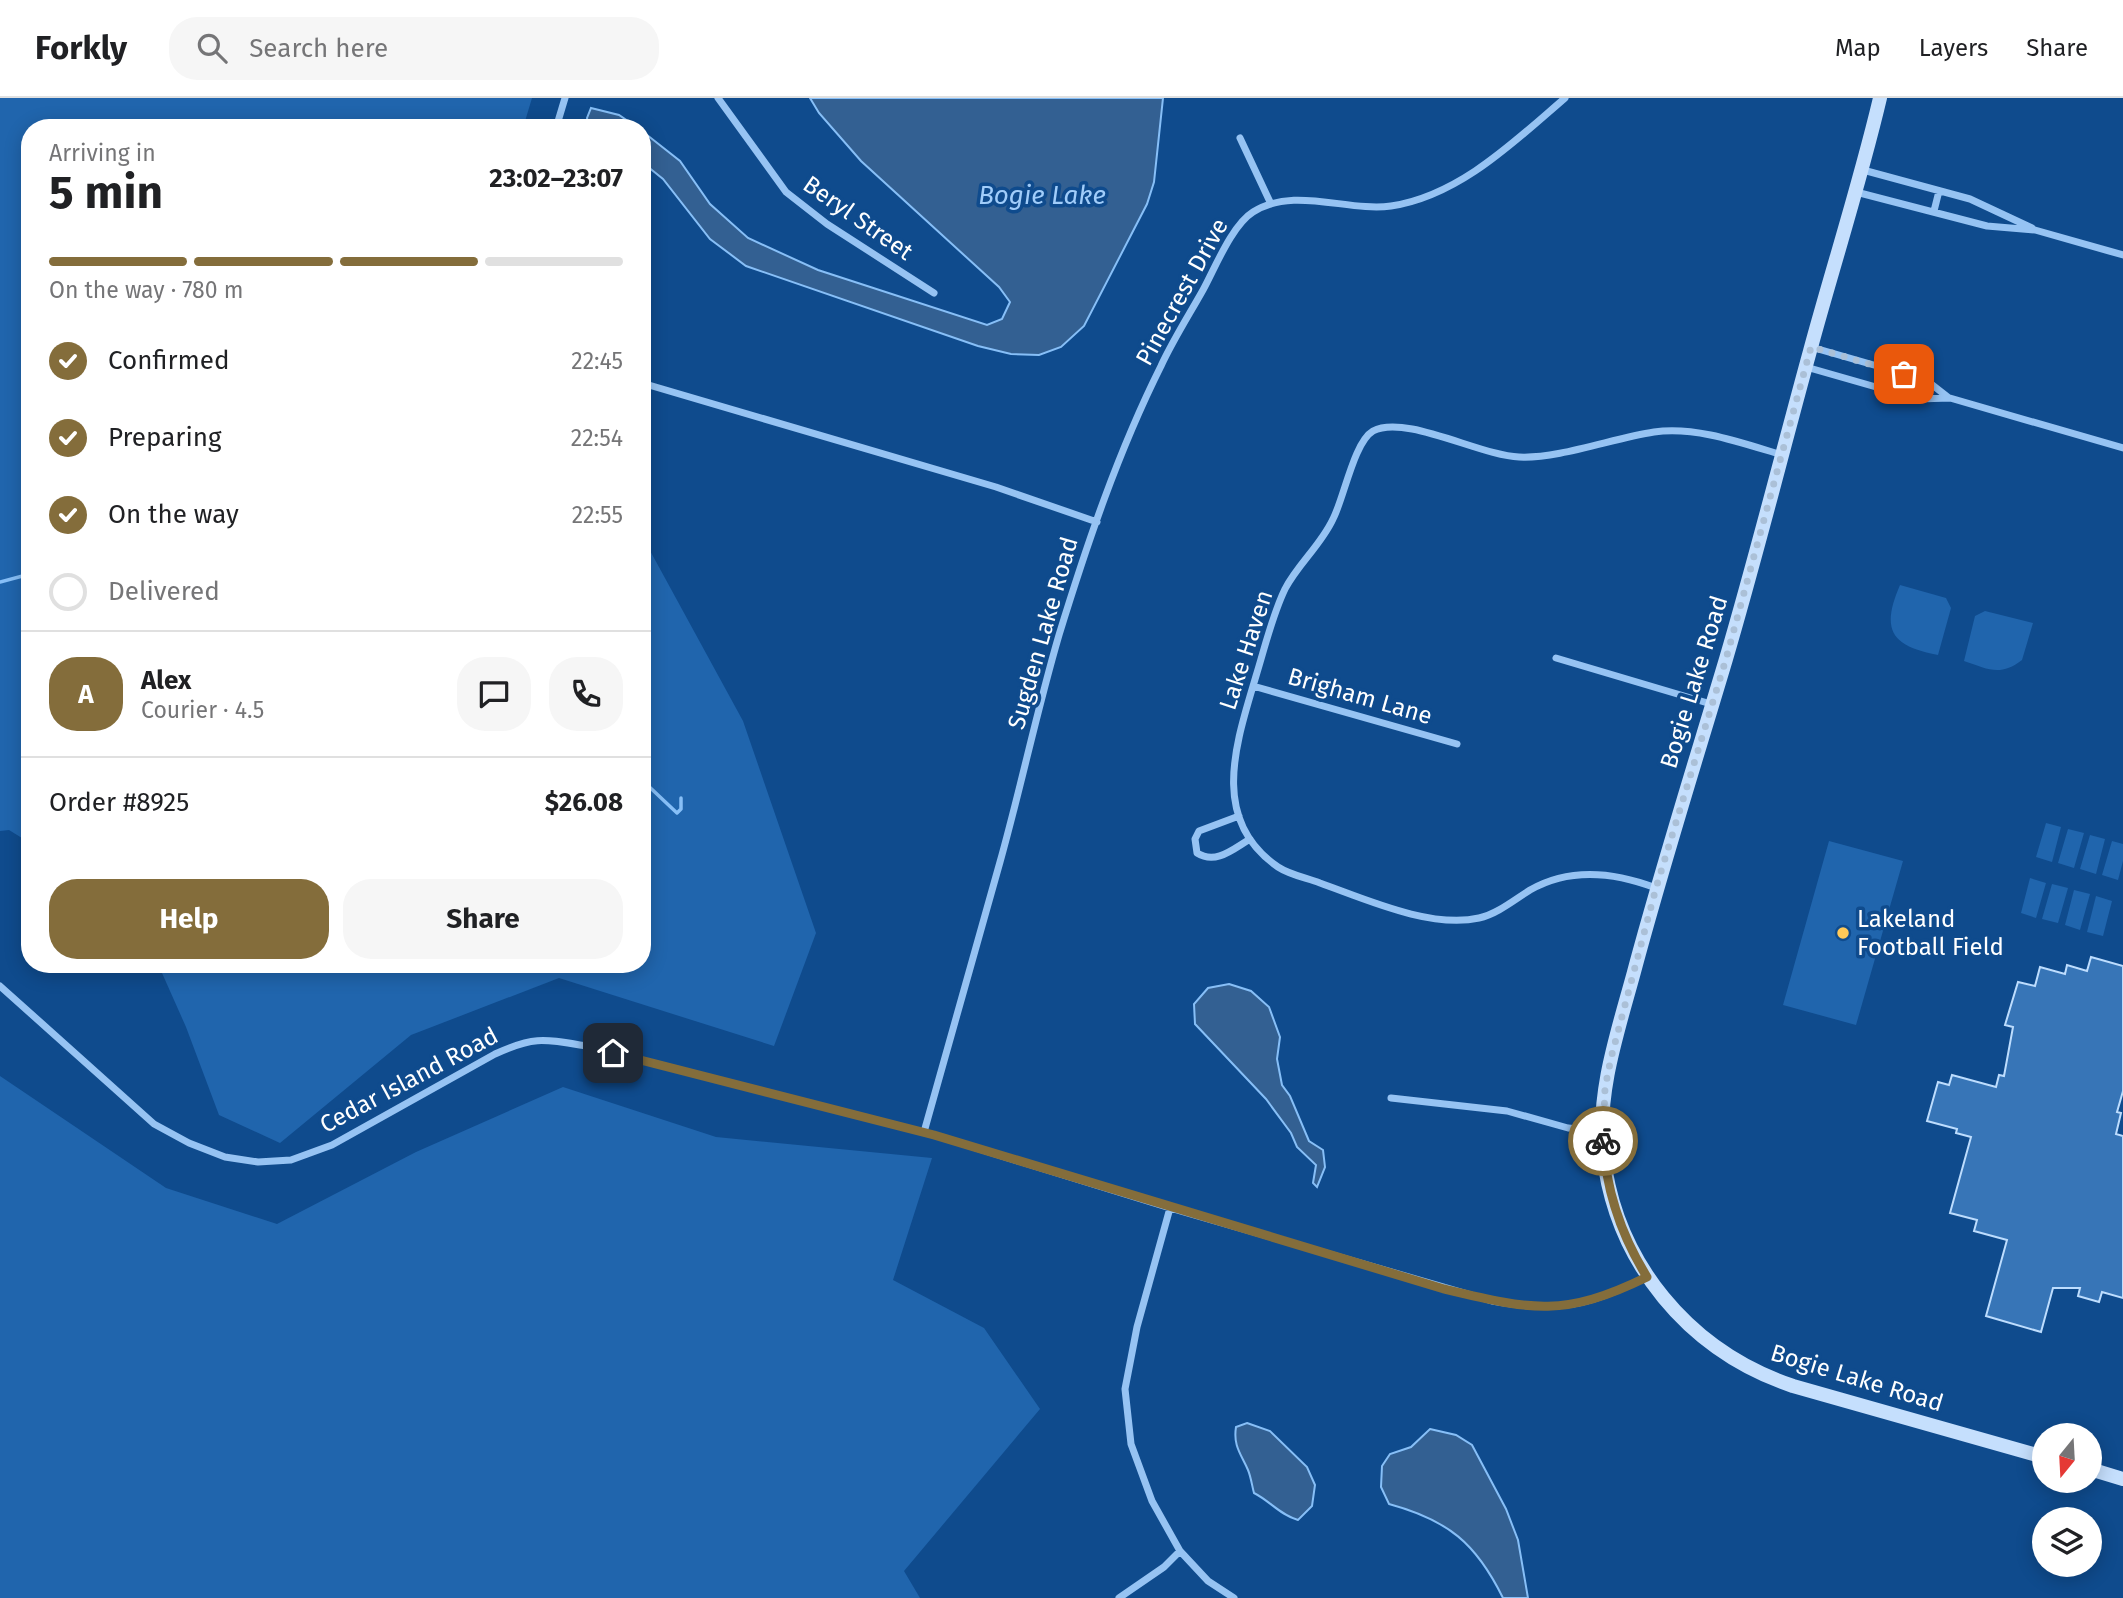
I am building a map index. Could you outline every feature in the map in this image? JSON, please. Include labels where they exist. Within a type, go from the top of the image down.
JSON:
[{"type":"main road","name":"Bogie Lake Road","points":[[1880,98],[1863,170],[1711,705],[1656,888],[1611,1058],[1605,1088],[1602,1131],[1606,1176],[1616,1213],[1630,1248],[1647,1277],[1664,1300],[1696,1332],[1727,1356],[1761,1374],[1830,1397],[2032,1454]]},
{"type":"main road","points":[[2102,1473],[2123,1479]]},
{"type":"street","points":[[559,119],[565,98]]},
{"type":"street","name":"Beryl Street","points":[[718,98],[786,192],[827,224],[934,293]]},
{"type":"street","name":"Pinecrest Drive","points":[[1097,522],[1125,446],[1161,366],[1223,252],[1252,212],[1271,204],[1304,200],[1337,206],[1391,206],[1433,195],[1507,148],[1565,98]]},
{"type":"street","points":[[1240,138],[1271,204]]},
{"type":"street","points":[[1863,170],[1994,208],[2035,230]]},
{"type":"street","points":[[1934,211],[1940,191]]},
{"type":"street","points":[[1856,192],[1987,226],[2035,230],[2123,255]]},
{"type":"street","points":[[1811,347],[1926,380],[1950,398]]},
{"type":"street","points":[[1806,367],[1919,399],[1950,398],[2123,448]]},
{"type":"street","name":"Sugden Lake Road","points":[[651,386],[996,487],[1097,522],[1058,638],[1000,862],[924,1132]]},
{"type":"street","name":"Lake Haven","points":[[1656,888],[1608,875],[1568,875],[1549,881],[1479,918],[1452,920],[1419,915],[1374,902],[1281,869],[1261,854],[1250,839],[1239,816],[1232,786],[1233,757],[1253,686],[1283,593],[1332,521],[1361,444],[1373,431],[1394,426],[1518,457],[1673,431],[1718,438],[1782,456]]},
{"type":"street","points":[[1556,658],[1711,705]]},
{"type":"street","name":"Brigham Lane","points":[[1253,686],[1457,744]]},
{"type":"street","points":[[1239,816],[1199,831],[1195,839],[1197,853],[1206,858],[1216,858],[1250,839]]},
{"type":"street","name":"Cedar Island Road","points":[[0,986],[154,1125],[225,1157],[258,1162],[290,1160],[332,1145],[495,1054],[522,1042],[545,1040],[586,1046],[924,1132],[1170,1208],[1492,1301],[1528,1308],[1563,1307],[1600,1298],[1647,1277]]},
{"type":"street","points":[[1391,1098],[1507,1111],[1568,1128],[1602,1131]]},
{"type":"street","points":[[1170,1208],[1137,1326],[1125,1389],[1131,1444],[1152,1501],[1180,1550],[1208,1581],[1234,1598]]},
{"type":"street","points":[[1119,1598],[1164,1567],[1180,1550]]},
{"type":"shaded area","points":[[0,98],[532,98],[526,119],[21,119],[21,837],[9,830],[0,831]]},
{"type":"shaded area","points":[[651,552],[743,721],[816,933],[774,1046],[559,978],[411,1035],[280,1143],[219,1115],[186,1027],[162,973],[651,973]]},
{"type":"shaded area","points":[[1900,585],[1946,598],[1951,608],[1938,655],[1909,646],[1894,633],[1891,613]]},
{"type":"shaded area","points":[[1985,611],[2033,623],[2022,660],[2000,670],[1964,661],[1975,616]]},
{"type":"shaded area","points":[[2046,823],[2061,827],[2052,862],[2036,857]]},
{"type":"shaded area","points":[[2068,829],[2084,833],[2074,868],[2058,863]]},
{"type":"shaded area","points":[[2090,835],[2105,839],[2096,874],[2080,869]]},
{"type":"shaded area","name":"Lakeland Football Field","points":[[1829,841],[1903,861],[1856,1025],[1783,1005]]},
{"type":"shaded area","points":[[2112,841],[2123,844],[2123,861],[2118,880],[2102,875]]},
{"type":"shaded area","points":[[2030,878],[2046,883],[2036,918],[2021,913]]},
{"type":"shaded area","points":[[2052,884],[2068,888],[2058,923],[2042,919]]},
{"type":"shaded area","points":[[2074,890],[2090,894],[2080,930],[2065,925]]},
{"type":"shaded area","points":[[2096,896],[2112,901],[2103,936],[2087,932]]},
{"type":"shaded area","points":[[0,1076],[166,1188],[277,1224],[416,1152],[563,1087],[716,1137],[932,1158],[893,1280],[984,1328],[1040,1409],[904,1571],[920,1598],[0,1598]]},
{"type":"water","name":"Bogie Lake","points":[[810,98],[1163,98],[1154,182],[1147,204],[1084,326],[1061,347],[1039,355],[1011,354],[978,346],[746,266],[710,239],[663,179],[651,169],[651,138],[680,161],[710,204],[748,238],[818,270],[987,325],[1002,319],[1010,302],[999,287],[861,161],[819,113]]},
{"type":"water","points":[[591,108],[625,119],[587,119]]},
{"type":"water","points":[[1229,984],[1251,991],[1269,1007],[1280,1037],[1277,1059],[1282,1085],[1290,1096],[1309,1141],[1323,1150],[1325,1167],[1317,1187],[1313,1183],[1316,1165],[1297,1147],[1291,1133],[1266,1099],[1195,1024],[1194,1004],[1208,988]]},
{"type":"water","points":[[1247,1423],[1270,1431],[1307,1467],[1315,1485],[1312,1506],[1298,1520],[1254,1493],[1236,1439],[1236,1427]]},
{"type":"water","points":[[1430,1429],[1456,1435],[1472,1445],[1506,1509],[1518,1540],[1528,1598],[1503,1598],[1482,1562],[1458,1536],[1428,1518],[1389,1504],[1381,1487],[1382,1466],[1390,1454],[1411,1447]]},
{"type":"building","points":[[2091,957],[2123,966],[2123,1091],[2117,1112],[2121,1113],[2116,1134],[2123,1136],[2123,1298],[2102,1292],[2099,1302],[2078,1296],[2080,1288],[2053,1288],[2041,1332],[1986,1316],[2007,1240],[1974,1231],[1977,1220],[1950,1213],[1971,1137],[1956,1133],[1957,1129],[1927,1121],[1938,1082],[1949,1085],[1952,1075],[1996,1087],[1999,1075],[2004,1076],[2013,1027],[2005,1025],[2018,982],[2035,986],[2040,967],[2065,974],[2067,965],[2087,971]]},
{"type":"waterway","points":[[0,582],[21,576]]},
{"type":"waterway","points":[[651,788],[677,813],[681,809],[681,798]]},
{"type":"way so far","points":[[1603,1141],[1605,1088],[1611,1058],[1656,888],[1726,659],[1811,347],[1904,374]]},
{"type":"place","name":"Lakeland Football Field","points":[[1843,933]]},
{"type":"route","points":[[613,1053],[934,1135],[1145,1201],[1444,1289],[1528,1308],[1563,1307],[1587,1302],[1647,1277],[1630,1248],[1616,1213],[1606,1176],[1603,1141]]}]
